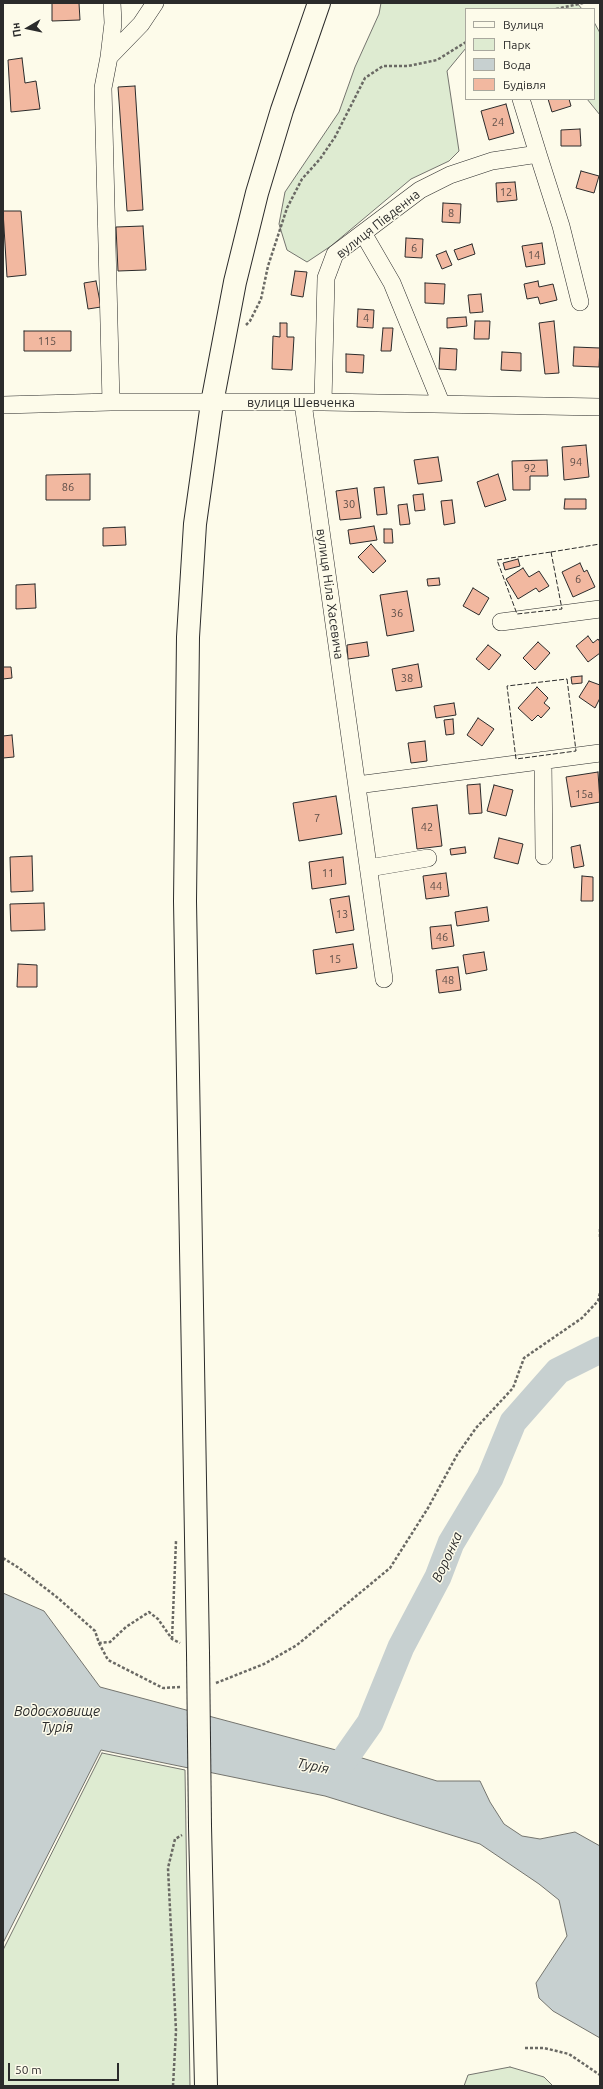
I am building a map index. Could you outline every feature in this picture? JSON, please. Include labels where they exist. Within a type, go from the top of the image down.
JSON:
[{"type":"highway","points":[[206,2086],[200,1826],[185,901],[188,653],[195,524],[212,403],[235,282],[257,194],[282,110],[320,3]]},
{"type":"street","points":[[111,402],[103,88],[113,23],[112,3]]},
{"type":"street","points":[[109,56],[140,24],[155,3]]},
{"type":"street","points":[[521,100],[561,226],[580,302]]},
{"type":"street","name":"вулиця Південна","points":[[323,402],[326,278],[335,254],[420,190],[450,175],[492,161],[538,154]]},
{"type":"street","points":[[363,233],[392,283],[441,404]]},
{"type":"street","name":"вулиця Шевченка","points":[[3,405],[111,402],[323,402],[600,407]]},
{"type":"street","name":"вулиця Ніла Хасевича","points":[[303,403],[384,979]]},
{"type":"street","points":[[501,622],[600,609]]},
{"type":"street","points":[[357,785],[600,753]]},
{"type":"street","points":[[543,760],[544,856]]},
{"type":"street","points":[[369,868],[428,858]]},
{"type":"path","points":[[560,8],[583,3]]},
{"type":"path","points":[[224,339],[234,336],[250,321],[261,299],[268,266],[286,208],[302,179],[320,159],[335,137],[365,78],[383,66],[408,66],[437,60],[465,43]]},
{"type":"path","points":[[600,1229],[600,1237]]},
{"type":"path","points":[[210,1686],[264,1664],[297,1645],[390,1568],[472,1434],[513,1388],[524,1358],[582,1318],[598,1301],[600,1293]]},
{"type":"path","points":[[3,1558],[19,1568],[95,1631],[99,1643],[108,1660],[163,1688],[187,1687]]},
{"type":"path","points":[[99,1643],[110,1642],[126,1627],[149,1612],[158,1619],[172,1639],[198,1653]]},
{"type":"path","points":[[174,2086],[176,2031],[168,1868],[175,1839],[200,1826]]},
{"type":"path","points":[[525,2048],[544,2048],[568,2054],[600,2076]]},
{"type":"green space","points":[[381,3],[577,3],[581,8],[465,8],[465,49],[447,71],[459,151],[449,161],[411,179],[331,246],[307,262],[287,250],[279,224],[285,192],[339,112],[355,67],[379,14]]},
{"type":"green space","points":[[595,24],[600,33],[600,115],[588,100],[595,100]]},
{"type":"green space","points":[[102,1753],[185,1770],[190,2086],[3,2086],[3,1950]]},
{"type":"green space","points":[[510,2067],[544,2077],[553,2086],[464,2086],[468,2075]]},
{"type":"water","name":"Водосховище Турія","points":[[3,1593],[44,1611],[100,1687],[336,1750],[437,1781],[480,1781],[490,1802],[504,1824],[522,1836],[540,1839],[575,1832],[600,1846],[600,2038],[553,2011],[539,1998],[536,1983],[567,1936],[559,1900],[539,1884],[480,1844],[325,1796],[101,1750],[3,1943]]},
{"type":"building","points":[[52,3],[79,3],[80,20],[52,21]]},
{"type":"building","points":[[22,58],[25,83],[36,81],[40,109],[11,112],[8,60]]},
{"type":"building","points":[[135,86],[143,210],[127,211],[118,87]]},
{"type":"building","points":[[548,100],[569,100],[571,106],[552,112]]},
{"type":"building","points":[[506,104],[514,133],[489,140],[481,111]]},
{"type":"building","points":[[580,129],[581,146],[561,146],[561,130]]},
{"type":"building","points":[[581,171],[599,176],[594,193],[576,188]]},
{"type":"building","points":[[515,182],[517,200],[497,202],[496,183]]},
{"type":"building","points":[[443,203],[461,204],[460,223],[442,222]]},
{"type":"building","points":[[3,211],[21,211],[26,275],[7,277]]},
{"type":"building","points":[[143,226],[146,270],[118,271],[116,227]]},
{"type":"building","points":[[406,238],[423,239],[422,258],[405,257]]},
{"type":"building","points":[[542,243],[545,264],[526,267],[522,246]]},
{"type":"building","points":[[472,244],[475,254],[458,260],[454,250]]},
{"type":"building","points":[[446,251],[452,265],[442,269],[436,255]]},
{"type":"building","points":[[295,271],[307,272],[303,297],[291,295]]},
{"type":"building","points":[[96,281],[101,307],[88,309],[84,283]]},
{"type":"building","points":[[538,281],[539,287],[553,284],[557,300],[540,304],[538,297],[527,299],[524,284]]},
{"type":"building","points":[[425,283],[445,284],[444,304],[425,303]]},
{"type":"building","points":[[481,294],[483,312],[470,313],[468,295]]},
{"type":"building","points":[[358,309],[374,310],[373,328],[357,327]]},
{"type":"building","points":[[466,317],[467,326],[447,328],[447,318]]},
{"type":"building","points":[[475,321],[490,321],[489,339],[474,339]]},
{"type":"building","points":[[554,321],[559,373],[545,374],[539,323]]},
{"type":"building","points":[[280,323],[287,323],[287,337],[294,337],[292,370],[272,369],[273,336],[280,337]]},
{"type":"building","points":[[383,328],[393,328],[391,351],[381,351]]},
{"type":"building","points":[[24,331],[71,331],[71,351],[24,351]]},
{"type":"building","points":[[574,347],[600,348],[599,367],[573,366]]},
{"type":"building","points":[[440,348],[457,349],[456,370],[439,369]]},
{"type":"building","points":[[502,352],[521,353],[521,371],[501,370]]},
{"type":"building","points":[[346,354],[364,355],[363,373],[346,372]]},
{"type":"building","points":[[586,445],[589,477],[564,480],[562,447]]},
{"type":"building","points":[[438,457],[442,481],[418,484],[414,460]]},
{"type":"building","points":[[547,460],[548,476],[530,476],[530,490],[513,490],[512,461]]},
{"type":"building","points":[[90,474],[90,500],[46,500],[46,475]]},
{"type":"building","points":[[498,474],[506,500],[485,507],[477,482]]},
{"type":"building","points":[[384,487],[387,514],[377,515],[374,488]]},
{"type":"building","points":[[357,488],[361,518],[340,520],[336,491]]},
{"type":"building","points":[[423,494],[425,510],[415,511],[413,495]]},
{"type":"building","points":[[565,499],[586,499],[586,509],[564,509]]},
{"type":"building","points":[[452,500],[455,523],[444,525],[441,501]]},
{"type":"building","points":[[407,504],[410,524],[400,525],[398,505]]},
{"type":"building","points":[[374,526],[377,540],[350,544],[348,530]]},
{"type":"building","points":[[125,527],[126,545],[103,546],[103,528]]},
{"type":"building","points":[[384,529],[392,529],[393,543],[384,543]]},
{"type":"building","points":[[371,544],[386,561],[373,573],[358,557]]},
{"type":"building","points":[[518,559],[520,566],[505,570],[503,563]]},
{"type":"building","points":[[580,563],[584,572],[587,570],[595,587],[573,597],[562,572]]},
{"type":"building","points":[[523,568],[529,577],[539,571],[549,586],[539,592],[536,588],[518,599],[506,579]]},
{"type":"building","points":[[439,578],[440,585],[428,586],[427,579]]},
{"type":"building","points":[[35,584],[36,608],[16,609],[16,585]]},
{"type":"building","points":[[473,588],[489,598],[479,615],[463,606]]},
{"type":"building","points":[[407,591],[414,631],[387,636],[380,595]]},
{"type":"building","points":[[588,636],[593,643],[598,639],[600,642],[600,653],[588,662],[576,646]]},
{"type":"building","points":[[367,642],[369,656],[348,659],[347,645]]},
{"type":"building","points":[[538,642],[550,653],[535,670],[523,658]]},
{"type":"building","points":[[488,645],[501,655],[489,670],[476,659]]},
{"type":"building","points":[[418,664],[422,687],[396,691],[392,669]]},
{"type":"building","points":[[3,667],[11,667],[12,678],[3,679]]},
{"type":"building","points":[[582,676],[582,683],[572,684],[571,677]]},
{"type":"building","points":[[589,681],[600,685],[600,698],[595,708],[579,697]]},
{"type":"building","points":[[537,687],[548,698],[544,703],[550,708],[541,718],[538,715],[532,721],[518,708]]},
{"type":"building","points":[[454,703],[456,715],[436,718],[434,706]]},
{"type":"building","points":[[478,718],[494,729],[482,746],[467,735]]},
{"type":"building","points":[[453,719],[454,734],[446,735],[444,720]]},
{"type":"building","points":[[12,735],[14,757],[3,758],[3,736]]},
{"type":"building","points":[[425,741],[427,761],[411,763],[408,743]]},
{"type":"building","points":[[598,772],[600,802],[571,807],[566,777]]},
{"type":"building","points":[[480,784],[482,813],[469,814],[467,785]]},
{"type":"building","points":[[494,785],[513,790],[506,816],[487,811]]},
{"type":"building","points":[[336,796],[342,834],[299,841],[293,803]]},
{"type":"building","points":[[437,805],[442,846],[417,849],[412,808]]},
{"type":"building","points":[[499,838],[523,844],[518,864],[494,858]]},
{"type":"building","points":[[580,845],[584,866],[574,868],[571,847]]},
{"type":"building","points":[[465,847],[466,853],[451,855],[450,849]]},
{"type":"building","points":[[32,856],[33,891],[11,892],[10,857]]},
{"type":"building","points":[[343,857],[346,884],[312,889],[309,862]]},
{"type":"building","points":[[446,873],[449,896],[426,899],[423,876]]},
{"type":"building","points":[[582,876],[593,877],[593,901],[581,901]]},
{"type":"building","points":[[349,896],[354,930],[336,933],[330,899]]},
{"type":"building","points":[[44,903],[45,930],[11,931],[10,904]]},
{"type":"building","points":[[487,907],[489,921],[457,926],[455,912]]},
{"type":"building","points":[[451,925],[454,946],[432,949],[430,927]]},
{"type":"building","points":[[353,944],[357,968],[316,974],[313,950]]},
{"type":"building","points":[[484,952],[487,970],[466,974],[463,955]]},
{"type":"building","points":[[18,964],[37,965],[37,987],[17,987]]},
{"type":"building","points":[[458,967],[461,990],[439,993],[436,970]]},
{"type":"waterway","name":"Воронка","points":[[337,1770],[370,1723],[401,1647],[438,1577],[451,1543],[490,1478],[513,1422],[558,1371],[600,1350]]},
{"type":"fence","points":[[551,552],[600,544]]},
{"type":"fence","points":[[551,552],[562,609],[517,614],[497,560],[551,552]]},
{"type":"fence","points":[[567,679],[576,751],[516,759],[507,686],[567,679]]},
{"type":"water label","name":"Турія","points":[[313,1766]]}]
